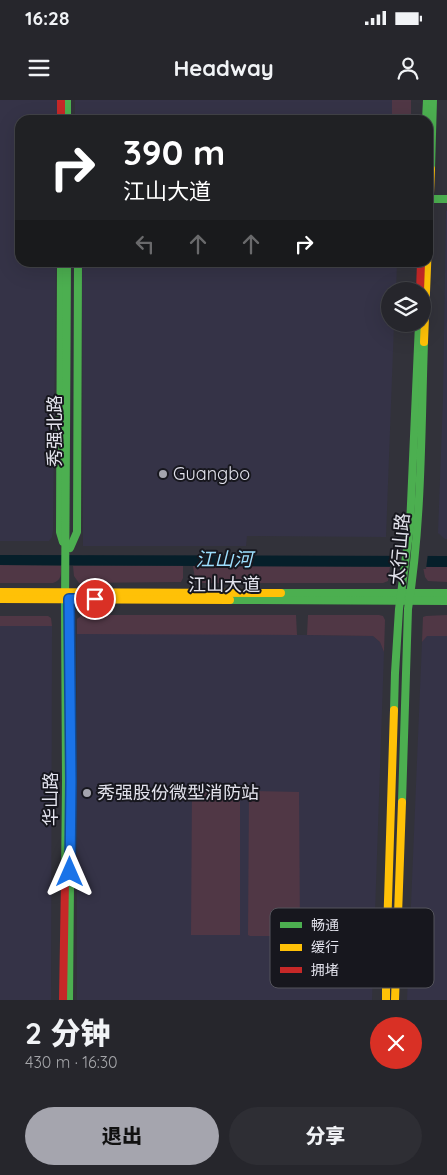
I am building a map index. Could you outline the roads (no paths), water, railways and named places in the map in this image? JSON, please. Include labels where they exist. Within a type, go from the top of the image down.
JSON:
[{"type":"street","points":[[61,115],[62,100]]},
{"type":"street","points":[[67,100],[67,115]]},
{"type":"street","points":[[71,100],[71,115]]},
{"type":"street","points":[[426,115],[427,100]]},
{"type":"street","name":"太行山路","points":[[432,115],[433,100]]},
{"type":"street","points":[[433,199],[447,199]]},
{"type":"street","points":[[61,267],[60,532],[67,549]]},
{"type":"street","name":"秀强北路","points":[[67,267],[67,596]]},
{"type":"street","name":"秀强北路","points":[[67,549],[71,267]]},
{"type":"street","points":[[67,549],[77,532],[78,267]]},
{"type":"street","points":[[420,282],[421,267]]},
{"type":"street","name":"太行山路","points":[[398,908],[408,618],[418,527],[427,267]]},
{"type":"street","name":"太行山路","points":[[388,908],[395,673],[401,597],[410,526],[419,332]]},
{"type":"street","name":"江山大道","points":[[0,592],[67,596]]},
{"type":"street","name":"江山大道","points":[[0,599],[67,596],[410,597],[447,593]]},
{"type":"street","name":"华山路","points":[[63,1000],[67,596]]},
{"type":"street","name":"华山路","points":[[67,596],[71,781],[69,1000]]},
{"type":"street","name":"江山大道","points":[[410,597],[447,601]]},
{"type":"water","name":"江山河","points":[[0,555],[447,556],[447,567],[0,565]]},
{"type":"place","name":"Guangbo","points":[[163,474]]},
{"type":"place","name":"秀强股份微型消防站","points":[[87,793]]}]
